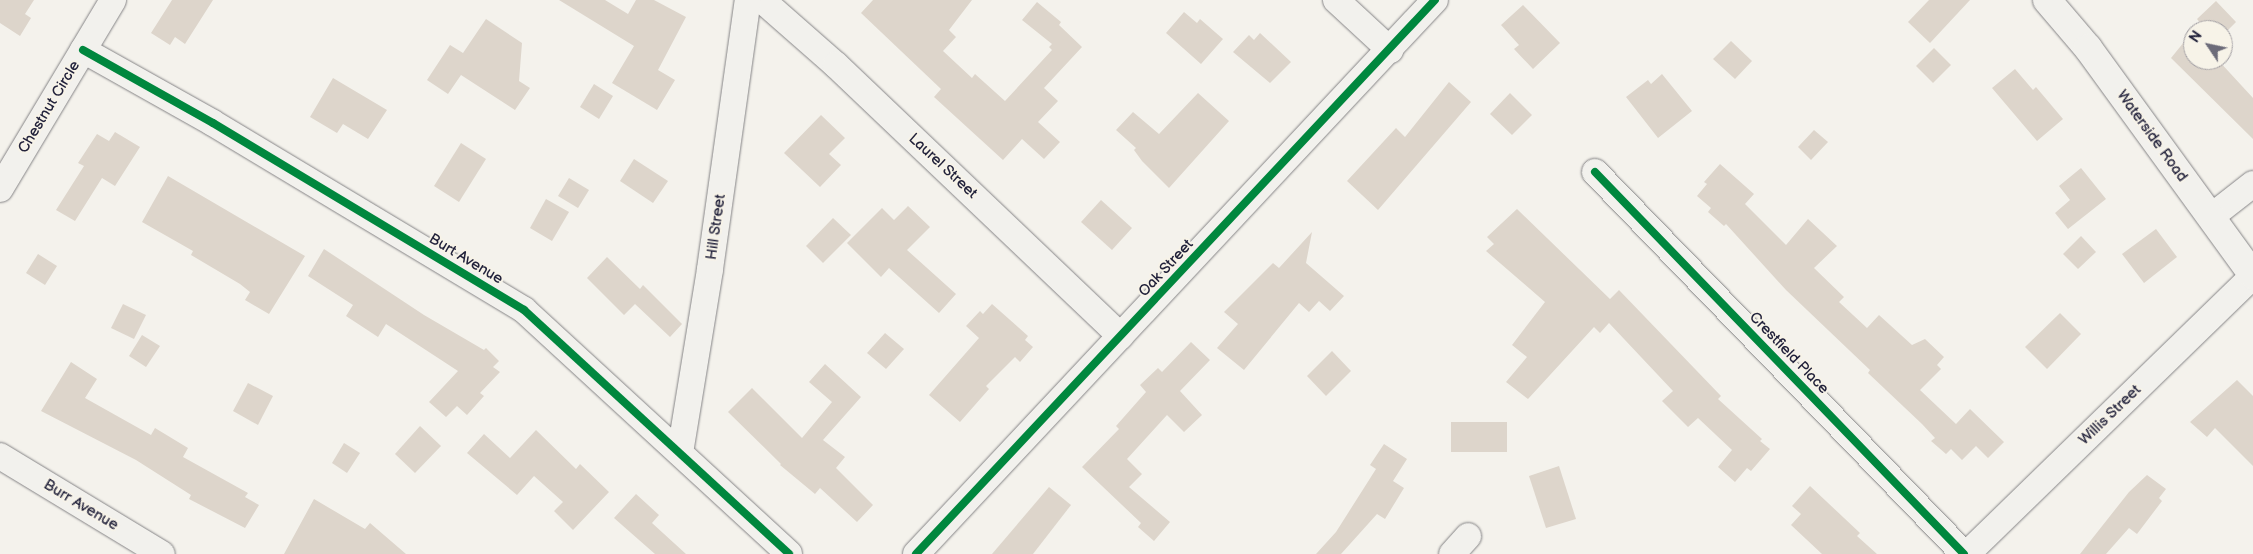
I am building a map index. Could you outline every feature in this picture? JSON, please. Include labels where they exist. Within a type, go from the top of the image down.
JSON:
[{"type":"main road","name":"Waterside Road","points":[[2047,0],[2088,48],[2212,216],[2253,276]]},
{"type":"street","name":"Chestnut Circle","points":[[0,189],[113,0]]},
{"type":"street","name":"Hill Street","points":[[680,453],[710,269],[748,0]]},
{"type":"street","name":"Laurel Street","points":[[762,0],[843,72],[1120,336]]},
{"type":"street","points":[[1336,0],[1390,50]]},
{"type":"street","name":"Oak Street","points":[[921,552],[1120,336],[1435,0]]},
{"type":"street","name":"Burt Avenue","points":[[83,50],[213,123],[524,310],[789,554]]},
{"type":"street","name":"Crestfield Place","points":[[1595,172],[1965,554]]},
{"type":"street","points":[[2212,216],[2253,184]]},
{"type":"street","name":"Willis Street","points":[[1965,554],[2253,276]]},
{"type":"street","name":"Burr Avenue","points":[[0,456],[162,554]]},
{"type":"building","points":[[0,0],[34,0],[25,14],[31,18],[20,36],[0,23]]},
{"type":"building","points":[[172,0],[213,0],[185,44],[175,37],[170,45],[151,33]]},
{"type":"building","points":[[559,0],[605,0],[628,14],[636,0],[654,0],[686,17],[658,70],[675,80],[657,110],[612,83],[634,46]]},
{"type":"building","points":[[873,0],[972,0],[949,30],[956,37],[943,51],[972,78],[975,74],[1005,101],[1052,50],[1049,47],[1052,44],[1022,20],[1037,2],[1061,22],[1059,25],[1082,47],[1044,88],[1058,101],[1038,122],[1060,142],[1044,159],[1022,139],[1003,160],[934,97],[941,89],[861,13]]},
{"type":"building","points":[[1929,0],[1970,0],[1930,43],[1908,22]]},
{"type":"building","points":[[2216,1],[2236,22],[2233,25],[2233,20],[2197,19]]},
{"type":"building","points":[[1523,5],[1560,43],[1533,69],[1514,49],[1519,45],[1501,25]]},
{"type":"building","points":[[1184,12],[1197,23],[1200,19],[1223,39],[1201,64],[1166,33]]},
{"type":"building","points":[[486,19],[522,43],[519,81],[530,88],[515,110],[461,75],[448,94],[427,80],[450,45],[463,53]]},
{"type":"building","points":[[1260,33],[1291,62],[1270,83],[1233,52],[1249,35],[1254,40]]},
{"type":"building","points":[[1731,41],[1752,61],[1735,79],[1713,59]]},
{"type":"building","points":[[2183,43],[2183,70],[2171,58]]},
{"type":"building","points":[[1934,48],[1951,65],[1933,83],[1916,66]]},
{"type":"building","points":[[2015,69],[2033,90],[2036,87],[2063,119],[2037,141],[1992,88]]},
{"type":"building","points":[[2183,70],[2227,70],[2253,98],[2253,139]]},
{"type":"building","points":[[1662,74],[1692,111],[1658,138],[1626,97],[1648,80],[1651,84]]},
{"type":"building","points":[[333,78],[387,110],[368,139],[343,124],[337,133],[310,117]]},
{"type":"building","points":[[1449,82],[1471,102],[1378,210],[1347,181],[1396,128],[1405,137]]},
{"type":"building","points":[[594,84],[613,96],[599,119],[580,107]]},
{"type":"building","points":[[1198,93],[1229,121],[1169,188],[1142,161],[1134,150],[1136,148],[1116,130],[1133,112],[1159,134]]},
{"type":"building","points":[[1510,93],[1532,115],[1512,135],[1490,114]]},
{"type":"building","points":[[821,115],[845,138],[829,154],[841,165],[820,187],[784,153]]},
{"type":"building","points":[[1814,130],[1828,142],[1811,160],[1798,147]]},
{"type":"building","points":[[115,132],[140,147],[115,186],[102,178],[75,221],[56,210],[84,166],[78,163],[97,134],[109,141]]},
{"type":"building","points":[[461,143],[486,159],[459,202],[434,186]]},
{"type":"building","points":[[634,159],[668,181],[653,203],[620,181]]},
{"type":"building","points":[[1720,164],[1754,194],[1745,204],[1786,245],[1808,219],[1837,246],[1814,268],[1844,297],[1839,302],[1867,328],[1879,315],[1912,345],[1925,339],[1944,357],[1937,365],[1941,369],[1920,390],[1956,424],[1970,409],[2004,442],[1988,458],[1976,446],[1962,460],[1951,449],[1946,454],[1931,441],[1935,438],[1868,373],[1870,370],[1786,290],[1726,224],[1724,226],[1708,212],[1711,208],[1697,196],[1707,184],[1704,182]]},
{"type":"building","points":[[2081,168],[2106,199],[2068,229],[2055,213],[2070,200],[2059,186]]},
{"type":"building","points":[[168,176],[305,256],[269,314],[245,300],[250,292],[240,284],[191,255],[193,251],[142,222]]},
{"type":"building","points":[[569,178],[589,190],[578,208],[558,196]]},
{"type":"building","points":[[546,199],[569,212],[552,241],[530,228]]},
{"type":"building","points":[[1101,200],[1132,228],[1112,250],[1081,222]]},
{"type":"building","points":[[908,206],[930,227],[907,250],[956,294],[939,313],[889,268],[881,277],[847,243],[882,208],[894,220]]},
{"type":"building","points":[[1517,209],[1610,299],[1619,290],[1721,396],[1718,399],[1762,439],[1760,441],[1770,449],[1751,471],[1747,468],[1735,482],[1718,467],[1732,450],[1698,418],[1688,427],[1662,401],[1673,391],[1609,323],[1600,333],[1594,327],[1528,399],[1506,382],[1527,357],[1512,345],[1545,302],[1486,251],[1494,244],[1487,237]]},
{"type":"building","points":[[833,218],[851,235],[823,263],[806,246]]},
{"type":"building","points":[[2156,229],[2177,257],[2144,283],[2122,254]]},
{"type":"building","points":[[1312,232],[1306,263],[1344,296],[1330,311],[1319,301],[1309,312],[1299,303],[1244,370],[1217,348],[1238,324],[1224,312],[1273,263],[1279,268]]},
{"type":"building","points":[[2081,236],[2096,252],[2078,269],[2063,254]]},
{"type":"building","points":[[324,249],[424,315],[484,350],[486,348],[499,361],[493,367],[500,372],[480,393],[484,396],[467,415],[457,406],[446,417],[429,402],[458,371],[386,324],[378,337],[346,316],[353,305],[308,276]]},
{"type":"building","points":[[38,254],[57,266],[45,285],[26,273]]},
{"type":"building","points":[[607,257],[640,289],[643,285],[682,324],[670,337],[635,304],[624,315],[587,278]]},
{"type":"building","points":[[123,304],[146,315],[134,339],[111,328]]},
{"type":"building","points":[[992,304],[1028,336],[1025,340],[1033,347],[1020,362],[1015,357],[986,386],[989,389],[960,422],[929,395],[979,338],[966,326],[980,311],[983,314]]},
{"type":"building","points":[[2060,313],[2081,334],[2047,369],[2025,347]]},
{"type":"building","points":[[885,333],[904,349],[886,369],[867,353]]},
{"type":"building","points":[[142,335],[160,346],[146,367],[129,356]]},
{"type":"building","points":[[1191,342],[1210,360],[1180,391],[1202,415],[1184,432],[1167,415],[1127,459],[1142,474],[1129,487],[1170,522],[1154,541],[1138,527],[1141,523],[1082,467],[1119,429],[1116,426],[1146,392],[1140,385],[1158,368],[1162,372]]},
{"type":"building","points":[[1332,351],[1351,371],[1326,396],[1307,376]]},
{"type":"building","points":[[71,362],[97,379],[85,398],[151,435],[155,428],[188,448],[183,457],[248,493],[245,497],[259,505],[245,528],[189,499],[191,495],[136,460],[41,411]]},
{"type":"building","points":[[825,364],[861,397],[823,440],[845,457],[836,468],[873,505],[857,522],[820,488],[815,494],[780,465],[728,412],[752,388],[802,438],[832,402],[809,382]]},
{"type":"building","points":[[2237,380],[2253,396],[2253,466],[2215,428],[2207,437],[2190,422]]},
{"type":"building","points":[[248,383],[273,396],[258,425],[233,411]]},
{"type":"building","points":[[1451,422],[1507,422],[1507,452],[1451,452]]},
{"type":"building","points":[[420,426],[441,446],[415,473],[395,454]]},
{"type":"building","points":[[536,430],[576,469],[580,464],[609,492],[573,530],[554,511],[563,502],[534,476],[517,495],[467,453],[484,434],[510,458]]},
{"type":"building","points":[[344,443],[360,453],[347,473],[332,463]]},
{"type":"building","points":[[1384,444],[1407,459],[1393,481],[1404,488],[1385,519],[1377,514],[1341,554],[1316,554],[1336,532],[1376,469],[1370,465]]},
{"type":"building","points":[[1559,466],[1576,519],[1546,528],[1529,476]]},
{"type":"building","points":[[2147,475],[2166,489],[2159,498],[2162,501],[2137,534],[2129,528],[2106,554],[2080,554],[2129,492]]},
{"type":"building","points":[[1810,486],[1860,533],[1857,536],[1877,554],[1822,554],[1791,525],[1801,514],[1792,506]]},
{"type":"building","points":[[1049,487],[1071,505],[1033,554],[992,554]]},
{"type":"building","points":[[636,494],[659,515],[652,523],[686,554],[655,554],[614,518]]},
{"type":"building","points":[[314,499],[365,529],[370,523],[406,554],[284,554]]},
{"type":"cycle path","points":[[916,554],[1435,0]]},
{"type":"cycle path","points":[[83,50],[213,123],[524,310],[789,554]]},
{"type":"cycle path","points":[[1595,172],[1964,554]]}]
